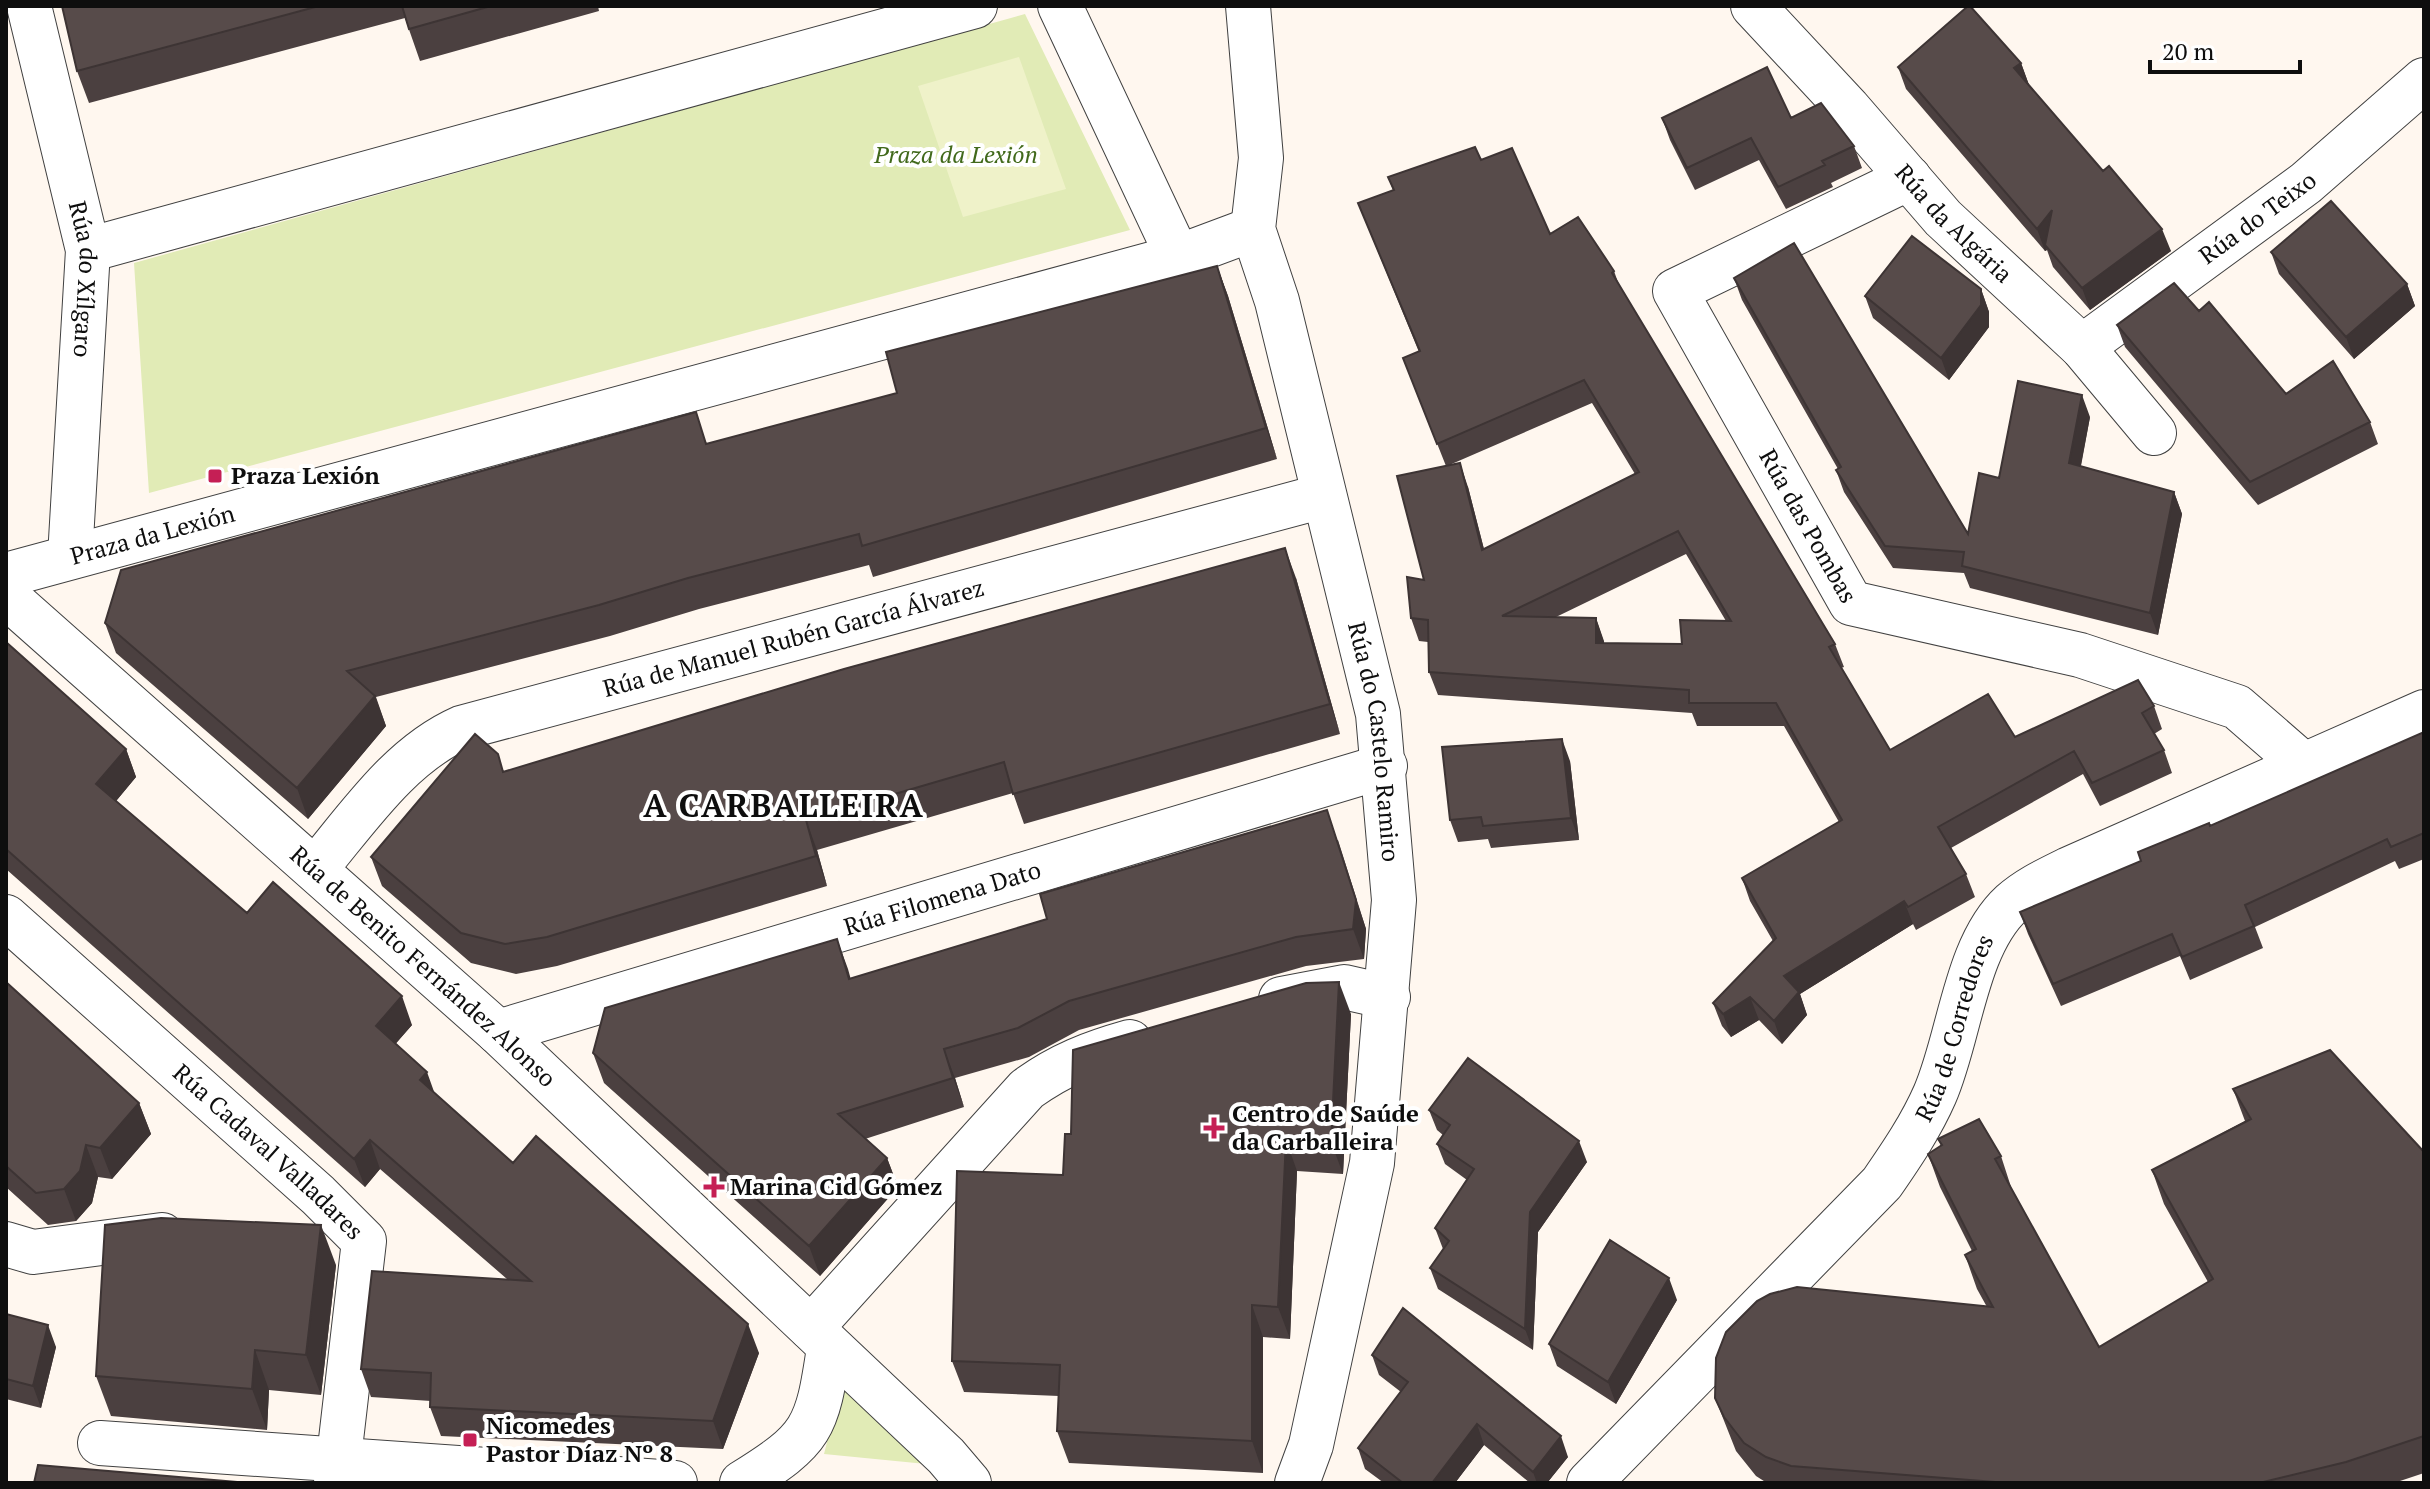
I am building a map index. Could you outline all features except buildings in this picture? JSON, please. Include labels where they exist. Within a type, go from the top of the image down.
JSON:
[{"type":"street","name":"Rúa do Xílgaro","points":[[29,6],[88,250],[70,557]]},
{"type":"street","points":[[88,250],[975,6]]},
{"type":"street","points":[[1060,6],[1178,257]]},
{"type":"street","name":"Rúa do Castelo Ramiro","points":[[1248,6],[1261,158],[1253,229],[1277,301],[1378,714],[1385,766],[1394,900],[1372,1163],[1302,1480]]},
{"type":"street","name":"Rúa da Algária","points":[[1755,9],[1943,218],[2082,347],[2154,433]]},
{"type":"street","name":"Rúa do Teixo","points":[[2082,347],[2306,183],[2424,80]]},
{"type":"street","name":"Rúa das Pombas","points":[[1909,178],[1675,291],[1851,603],[2080,655],[2237,707],[2305,766]]},
{"type":"street","name":"Praza da Lexión","points":[[6,575],[1178,257],[1253,229]]},
{"type":"street","name":"Rúa de Manuel Rubén García Álvarez","points":[[316,868],[414,756],[436,739],[461,728],[1323,496]]},
{"type":"street","name":"Rúa de Benito Fernández Alonso","points":[[6,596],[498,1032],[946,1456],[969,1483]]},
{"type":"street","name":"Rúa de Corredores","points":[[1589,1483],[1882,1183],[1911,1142],[1936,1092],[1974,971],[1992,928],[2009,905],[2029,889],[2069,869],[2424,712]]},
{"type":"street","name":"Rúa Filomena Dato","points":[[498,1032],[1385,766]]},
{"type":"street","name":"Rúa Cadaval Valladares","points":[[6,917],[318,1195],[364,1241],[339,1471]]},
{"type":"street","points":[[1237,1012],[1313,990],[1344,987],[1388,997]]},
{"type":"street","points":[[742,1483],[780,1460],[810,1431],[820,1408],[820,1338],[1027,1089],[1056,1068],[1086,1054],[1162,1033]]},
{"type":"street","points":[[6,1244],[33,1252],[175,1233],[203,1235]]},
{"type":"street","points":[[304,1240],[364,1241]]},
{"type":"street","points":[[100,1443],[339,1471],[675,1483]]},
{"type":"green space","name":"Praza da Lexión","points":[[1025,14],[1130,230],[149,493],[134,263]]},
{"type":"green space","points":[[1019,57],[1066,189],[963,217],[918,86]]},
{"type":"green space","points":[[841,1387],[926,1464],[824,1454]]},
{"type":"place","name":"Praza Lexión","points":[[215,476]]},
{"type":"place","name":"Centro de Saúde da Carballeira","points":[[1214,1128]]},
{"type":"place","name":"Marina Cid Gómez","points":[[714,1187]]},
{"type":"place","name":"Nicomedes Pastor Díaz Nº 8","points":[[470,1440]]},
{"type":"district","name":"A CARBALLEIRA","points":[[784,806]]}]
